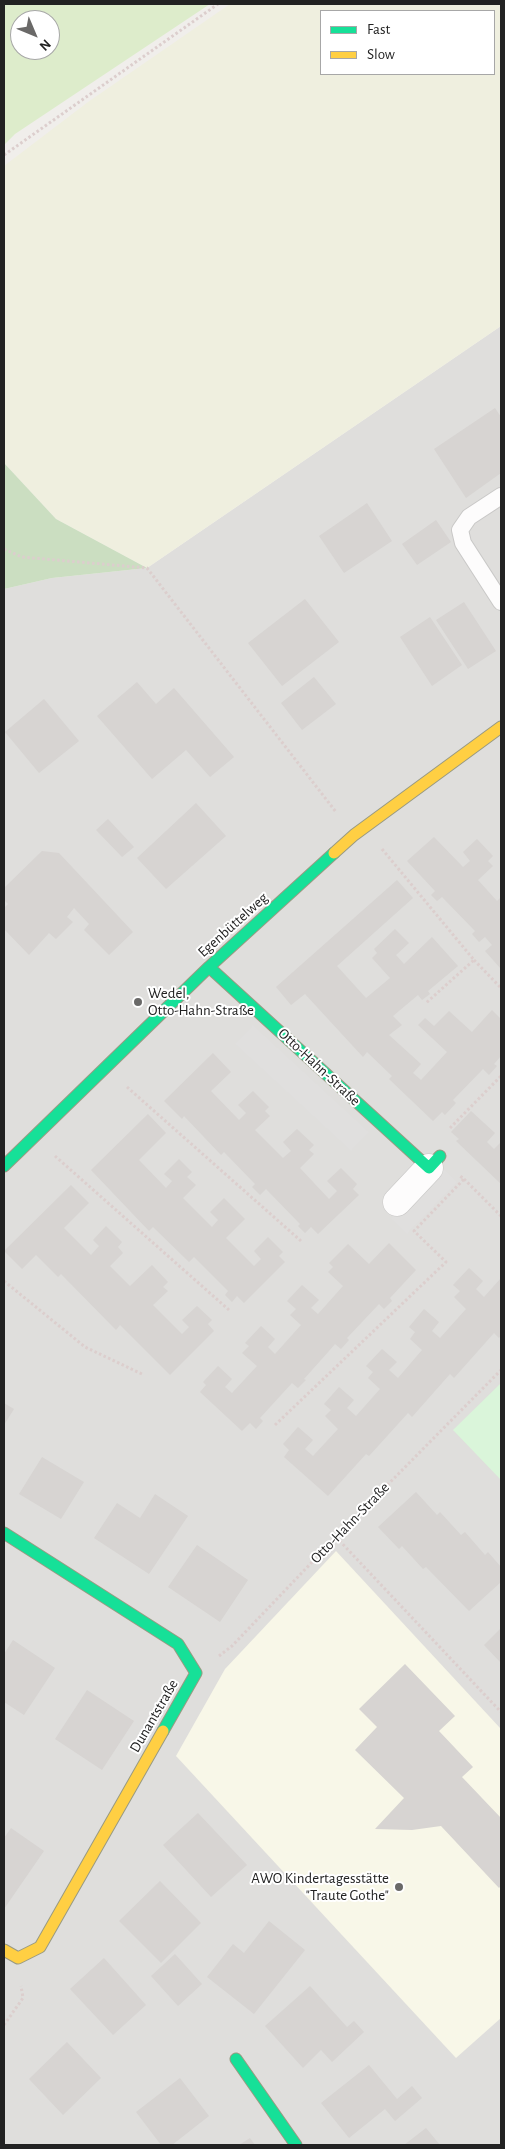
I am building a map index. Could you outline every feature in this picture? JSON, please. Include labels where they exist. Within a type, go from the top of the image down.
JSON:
[{"type":"street","name":"Egenbüttelweg","points":[[4,1166],[210,966],[354,835],[501,727]]},
{"type":"street","name":"Otto-Hahn-Straße","points":[[210,966],[430,1161]]},
{"type":"street","points":[[397,1202],[430,1161]]},
{"type":"street","name":"Dunantstraße","points":[[4,1533],[178,1644],[196,1673],[40,1947],[18,1958]]},
{"type":"street","points":[[4,1950],[18,1958]]},
{"type":"street","points":[[236,2059],[296,2145]]},
{"type":"lane","points":[[501,496],[469,517],[460,530],[463,543],[501,602]]},
{"type":"path","points":[[4,155],[218,4]]},
{"type":"path","points":[[4,549],[22,557],[146,568],[354,835]]},
{"type":"path","points":[[364,827],[474,960],[501,988]]},
{"type":"path","points":[[426,1003],[474,960]]},
{"type":"path","points":[[106,1068],[301,1241]]},
{"type":"path","points":[[430,1161],[486,1090],[501,1076]]},
{"type":"path","points":[[34,1138],[229,1310]]},
{"type":"path","points":[[464,1179],[501,1214]]},
{"type":"path","points":[[275,1425],[446,1262],[414,1231]]},
{"type":"path","points":[[4,1281],[85,1347],[144,1375]]},
{"type":"path","name":"Otto-Hahn-Straße","points":[[196,1673],[232,1646],[336,1537],[501,1370]]},
{"type":"path","points":[[336,1537],[501,1712]]},
{"type":"path","points":[[4,2025],[23,1998],[18,1958]]},
{"type":"shaded area","points":[[501,326],[501,2145],[4,2145],[4,589],[52,578],[147,568]]},
{"type":"shaded area","points":[[253,1025],[369,1132],[351,1151],[235,1044]]},
{"type":"shaded area","points":[[442,1167],[457,1182],[407,1234],[391,1219]]},
{"type":"shaded area","name":"AWO Kindertagesstätte \"Traute Gothe\"","points":[[336,1551],[501,1729],[501,2018],[456,2058],[176,1756],[225,1669]]},
{"type":"green space","points":[[4,4],[210,4],[15,134],[4,145]]},
{"type":"green space","points":[[230,4],[501,4],[501,326],[147,568],[56,519],[4,463],[4,166],[88,102]]},
{"type":"green space","points":[[4,463],[56,519],[147,568],[52,578],[4,589]]},
{"type":"green space","points":[[501,1383],[501,1480],[453,1430]]},
{"type":"building","points":[[495,408],[501,417],[501,473],[466,498],[434,449]]},
{"type":"building","points":[[367,503],[392,541],[344,573],[319,536]]},
{"type":"building","points":[[436,520],[451,542],[417,565],[402,544]]},
{"type":"building","points":[[305,599],[339,642],[282,686],[248,643]]},
{"type":"building","points":[[464,602],[496,651],[468,669],[436,620]]},
{"type":"building","points":[[430,617],[462,665],[432,686],[400,637]]},
{"type":"building","points":[[314,677],[336,704],[302,730],[281,703]]},
{"type":"building","points":[[137,682],[156,704],[174,688],[234,757],[210,777],[186,750],[152,779],[97,716]]},
{"type":"building","points":[[44,699],[79,741],[39,773],[5,732]]},
{"type":"building","points":[[196,803],[226,836],[166,889],[137,858]]},
{"type":"building","points":[[108,819],[134,847],[122,857],[96,830]]},
{"type":"building","points":[[434,837],[463,867],[470,861],[463,852],[477,839],[493,856],[488,861],[493,866],[478,880],[497,901],[501,897],[501,969],[485,951],[492,945],[485,937],[479,942],[472,934],[475,931],[442,897],[437,901],[431,895],[435,891],[407,861]]},
{"type":"building","points":[[42,851],[59,853],[133,932],[109,955],[84,930],[89,924],[74,908],[67,917],[73,922],[56,939],[49,933],[29,955],[4,929],[4,908],[8,904],[4,900],[4,888]]},
{"type":"building","points":[[397,880],[413,898],[337,966],[366,998],[390,978],[372,958],[377,953],[374,949],[395,929],[409,943],[396,955],[404,964],[432,937],[458,966],[428,991],[430,994],[422,1000],[418,995],[393,1016],[402,1025],[389,1035],[421,1064],[413,1073],[421,1080],[447,1052],[418,1025],[425,1018],[434,1026],[449,1011],[472,1032],[492,1010],[501,1019],[501,1056],[494,1064],[497,1066],[489,1075],[483,1069],[453,1100],[456,1103],[445,1115],[442,1112],[433,1121],[389,1079],[392,1076],[367,1052],[363,1057],[305,994],[291,1005],[276,987]]},
{"type":"building","points":[[213,1053],[231,1072],[211,1091],[239,1120],[246,1113],[238,1105],[253,1091],[269,1107],[265,1111],[270,1116],[255,1130],[283,1158],[291,1151],[283,1142],[297,1129],[314,1145],[309,1150],[314,1154],[300,1168],[329,1199],[337,1191],[327,1181],[341,1168],[357,1184],[353,1189],[359,1195],[318,1234],[311,1227],[305,1233],[298,1226],[300,1224],[266,1189],[260,1195],[252,1187],[255,1184],[224,1152],[221,1155],[184,1116],[182,1119],[164,1101]]},
{"type":"building","points":[[471,1111],[495,1133],[487,1142],[494,1149],[501,1142],[501,1184],[456,1141],[459,1139],[451,1132]]},
{"type":"building","points":[[148,1114],[166,1133],[139,1160],[166,1188],[172,1181],[164,1174],[179,1159],[192,1172],[187,1177],[196,1185],[183,1198],[212,1227],[218,1220],[210,1212],[224,1198],[245,1219],[226,1238],[254,1266],[261,1259],[254,1251],[268,1237],[283,1252],[279,1256],[285,1262],[244,1303],[237,1296],[232,1302],[225,1295],[228,1291],[194,1257],[189,1262],[153,1227],[149,1231],[91,1170]]},
{"type":"building","points":[[71,1185],[89,1203],[64,1228],[91,1255],[99,1246],[93,1240],[106,1226],[122,1242],[118,1247],[123,1253],[110,1266],[130,1286],[152,1265],[168,1282],[163,1287],[168,1291],[153,1305],[182,1334],[189,1327],[182,1320],[197,1306],[212,1320],[208,1324],[214,1331],[170,1375],[120,1325],[116,1330],[61,1274],[58,1277],[36,1255],[22,1269],[4,1251]]},
{"type":"building","points":[[389,1243],[416,1270],[390,1298],[392,1301],[384,1309],[379,1304],[347,1338],[349,1340],[341,1349],[335,1344],[298,1388],[292,1383],[260,1418],[263,1421],[256,1429],[250,1423],[242,1431],[200,1392],[206,1385],[203,1382],[218,1366],[232,1379],[225,1387],[232,1393],[257,1366],[242,1353],[249,1346],[245,1343],[261,1326],[275,1339],[268,1347],[275,1354],[301,1325],[290,1315],[296,1309],[287,1301],[302,1285],[319,1300],[311,1308],[318,1314],[343,1286],[328,1272],[333,1267],[329,1263],[348,1244],[369,1264]]},
{"type":"building","points":[[469,1268],[483,1281],[476,1289],[484,1297],[501,1278],[501,1335],[499,1338],[494,1333],[454,1378],[450,1374],[412,1417],[408,1413],[369,1456],[366,1454],[328,1496],[284,1457],[289,1450],[283,1444],[298,1427],[313,1440],[305,1449],[313,1456],[338,1429],[325,1416],[331,1410],[324,1404],[339,1387],[354,1400],[347,1408],[356,1416],[380,1389],[368,1378],[373,1372],[366,1366],[382,1349],[397,1362],[389,1370],[398,1378],[422,1350],[410,1339],[415,1332],[409,1327],[424,1309],[439,1322],[432,1331],[440,1338],[466,1309],[454,1297],[460,1291],[453,1285]]},
{"type":"building","points":[[4,1403],[14,1409],[4,1425]]},
{"type":"building","points":[[42,1457],[84,1482],[61,1519],[19,1494]]},
{"type":"building","points":[[416,1492],[437,1515],[440,1512],[461,1535],[465,1532],[485,1555],[488,1552],[501,1567],[501,1582],[469,1611],[426,1567],[423,1569],[402,1546],[399,1549],[378,1527]]},
{"type":"building","points":[[155,1494],[188,1516],[149,1574],[94,1538],[117,1503],[140,1518]]},
{"type":"building","points":[[197,1545],[248,1580],[220,1622],[168,1587]]},
{"type":"building","points":[[501,1628],[501,1663],[484,1645]]},
{"type":"building","points":[[13,1640],[55,1668],[24,1715],[4,1702],[4,1654]]},
{"type":"building","points":[[405,1664],[455,1716],[439,1731],[473,1767],[462,1777],[501,1818],[501,1886],[499,1888],[441,1826],[412,1830],[375,1829],[404,1798],[355,1750],[377,1727],[359,1709]]},
{"type":"building","points":[[87,1690],[134,1721],[102,1770],[55,1739]]},
{"type":"building","points":[[198,1813],[247,1865],[211,1897],[163,1845]]},
{"type":"building","points":[[11,1828],[44,1851],[4,1909],[4,1838]]},
{"type":"building","points":[[160,1881],[201,1923],[161,1963],[119,1921]]},
{"type":"building","points":[[269,1921],[305,1950],[254,2014],[207,1977],[233,1944],[244,1953]]},
{"type":"building","points":[[175,1954],[202,1984],[178,2006],[151,1976]]},
{"type":"building","points":[[104,1958],[146,2005],[113,2035],[70,1989]]},
{"type":"building","points":[[310,1986],[347,2027],[354,2021],[364,2032],[332,2062],[321,2050],[303,2068],[265,2026]]},
{"type":"building","points":[[67,2042],[101,2078],[63,2115],[29,2079]]},
{"type":"building","points":[[369,2065],[397,2099],[412,2086],[422,2098],[395,2121],[385,2109],[349,2138],[321,2103]]},
{"type":"building","points":[[180,2078],[209,2116],[172,2145],[161,2145],[136,2112]]},
{"type":"building","points":[[426,2128],[440,2145],[404,2145]]},
{"type":"building","points":[[250,2138],[255,2145],[239,2145]]},
{"type":"traffic: fast","points":[[4,1166],[209,967],[334,853]]},
{"type":"traffic: fast","points":[[209,967],[429,1168],[440,1156]]},
{"type":"traffic: fast","points":[[4,1533],[178,1644],[196,1673],[163,1731]]},
{"type":"traffic: fast","points":[[236,2059],[296,2145]]},
{"type":"traffic: slow","points":[[334,853],[354,835],[501,727]]},
{"type":"traffic: slow","points":[[4,1950],[18,1958],[40,1947],[163,1731]]},
{"type":"place","name":"Wedel, Otto-Hahn-Straße","points":[[138,1002]]},
{"type":"place","name":"AWO Kindertagesstätte \"Traute Gothe\"","points":[[399,1887]]}]
